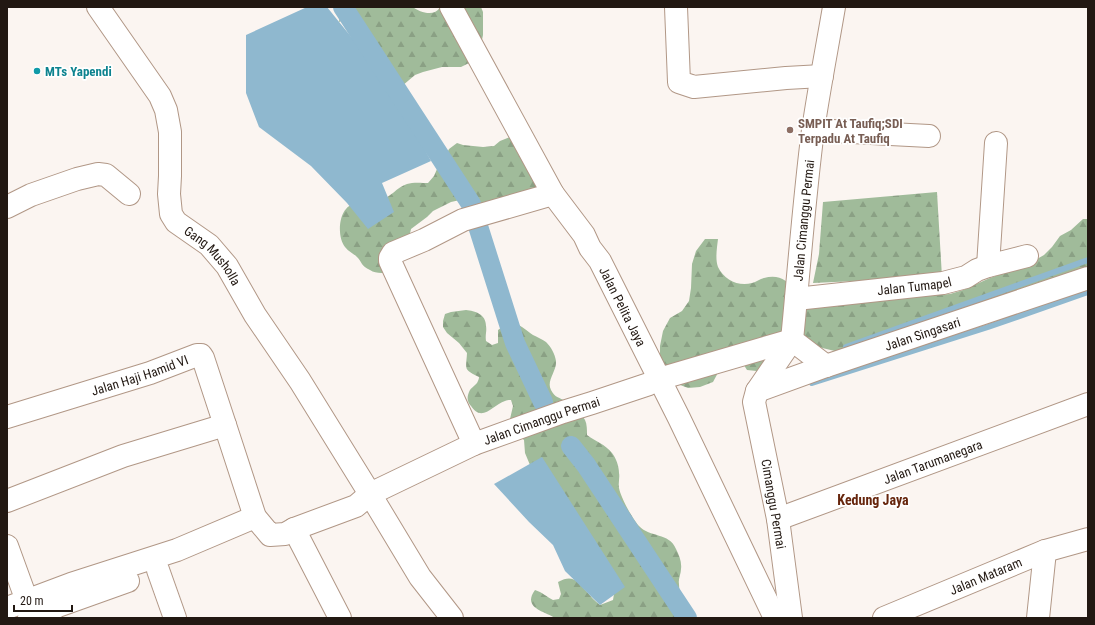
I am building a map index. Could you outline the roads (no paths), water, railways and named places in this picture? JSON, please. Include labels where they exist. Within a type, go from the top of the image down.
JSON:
[{"type":"street","name":"Gang Musholla","points":[[98,7],[160,96],[166,110],[170,132],[169,194],[171,214],[176,222],[209,245],[227,266],[255,315],[300,381],[420,577],[452,618]]},
{"type":"street","name":"Jalan Pelita Jaya","points":[[451,7],[552,194],[584,236],[590,248],[600,261],[696,452],[775,618]]},
{"type":"street","points":[[676,7],[679,82],[694,87],[822,76]]},
{"type":"street","name":"Jalan Cimanggu Permai","points":[[757,391],[792,340],[813,130],[834,7]]},
{"type":"street","points":[[813,130],[929,136]]},
{"type":"street","points":[[988,266],[996,143]]},
{"type":"street","points":[[7,206],[31,195],[77,179],[98,174],[106,175],[129,194]]},
{"type":"street","points":[[474,444],[390,261],[390,258],[393,253],[424,240],[463,220],[552,194]]},
{"type":"street","name":"Jalan Tumapel","points":[[796,299],[943,283],[966,277],[988,266],[1027,256]]},
{"type":"street","name":"Jalan Singasari","points":[[757,391],[825,366],[1088,278]]},
{"type":"street","name":"Jalan Cimanggu Permai","points":[[258,522],[270,536],[285,534],[294,529],[356,506],[370,494],[474,444],[563,412],[592,404],[650,384],[659,379],[792,340]]},
{"type":"street","points":[[792,340],[825,366]]},
{"type":"street","name":"Jalan Haji Hamid VI","points":[[7,416],[150,373],[197,355],[201,356],[203,358],[258,522]]},
{"type":"street","name":"Cimanggu Permai","points":[[757,391],[754,402],[778,519],[791,618]]},
{"type":"street","name":"Jalan Tarumanegara","points":[[778,519],[1088,404]]},
{"type":"street","points":[[7,501],[123,456],[225,425]]},
{"type":"street","points":[[21,609],[61,612],[158,570],[258,522]]},
{"type":"street","points":[[21,609],[71,584],[258,522]]},
{"type":"street","points":[[294,529],[340,618]]},
{"type":"street","name":"Jalan Mataram","points":[[884,618],[1045,551],[1088,539]]},
{"type":"street","points":[[7,546],[21,609]]},
{"type":"street","points":[[1038,618],[1045,551]]},
{"type":"street","points":[[158,570],[175,618]]},
{"type":"water","points":[[307,7],[327,7],[386,80],[431,161],[382,183],[394,212],[368,229],[347,203],[311,166],[259,127],[246,93],[246,35]]},
{"type":"water","points":[[542,457],[625,587],[600,605],[565,571],[553,545],[529,522],[494,484]]},
{"type":"waterway","points":[[343,7],[471,204],[515,343],[543,402]]},
{"type":"waterway","points":[[846,347],[1088,260]]},
{"type":"waterway","points":[[812,383],[988,327],[1088,292]]},
{"type":"waterway","points":[[571,446],[586,465],[687,618]]},
{"type":"place","name":"MTs Yapendi","points":[[37,71]]},
{"type":"place","name":"SMPIT At Taufiq;SDI Terpadu At Taufiq","points":[[790,130]]},
{"type":"district","name":"Kedung Jaya","points":[[873,500]]}]
